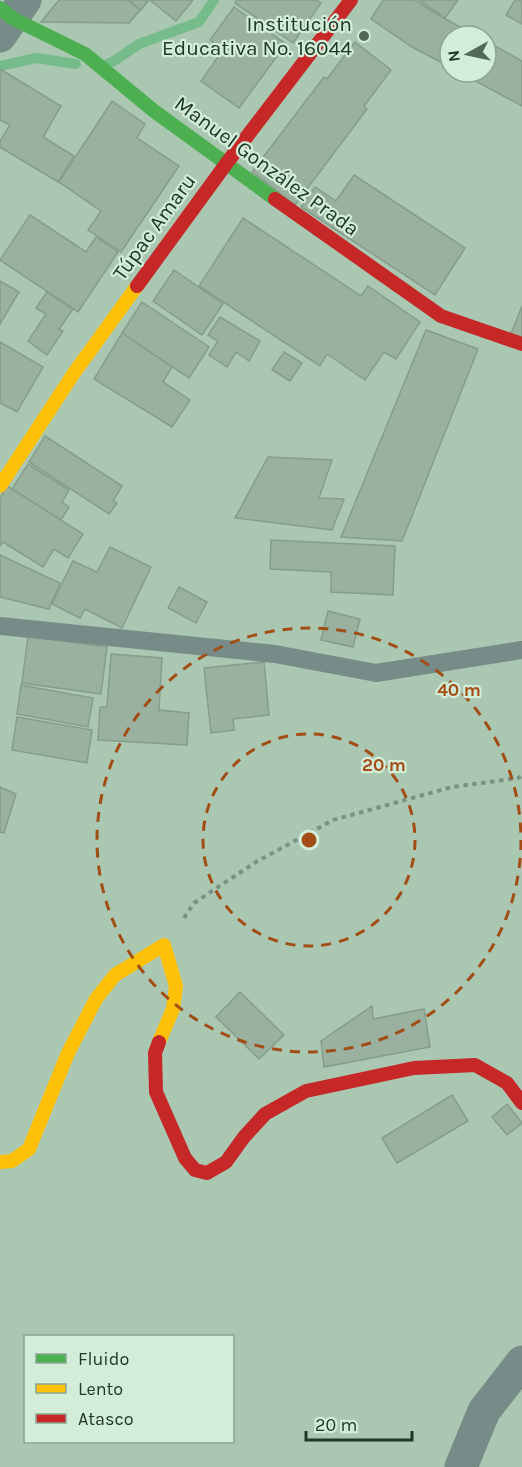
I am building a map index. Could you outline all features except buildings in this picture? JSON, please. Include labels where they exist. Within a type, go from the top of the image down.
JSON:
[{"type":"street","name":"Túpac Amaru","points":[[0,486],[74,373],[226,164],[351,0]]},
{"type":"street","name":"Manuel González Prada","points":[[9,15],[85,54],[154,111],[226,164],[441,316],[520,343]]},
{"type":"street","points":[[0,1162],[12,1161],[29,1149],[68,1053],[96,999],[116,975],[165,945],[176,986],[173,1009],[155,1053],[156,1092],[185,1158],[195,1170],[207,1173],[226,1162],[265,1114],[306,1091],[414,1068],[475,1065],[507,1083],[522,1102]]},
{"type":"street","points":[[461,1467],[484,1411],[522,1362]]},
{"type":"lane","points":[[0,626],[275,654],[376,673],[522,650]]},
{"type":"path","points":[[165,945],[194,903],[256,862],[333,820],[452,787],[522,776]]},
{"type":"waterway","points":[[106,65],[139,44],[199,22],[214,0]]},
{"type":"waterway","points":[[0,66],[36,58],[76,64]]},
{"type":"traffic: fast","points":[[0,8],[12,18],[85,54],[154,111],[275,199]]},
{"type":"traffic: slow","points":[[0,486],[74,373],[137,286]]},
{"type":"traffic: slow","points":[[0,1162],[12,1161],[29,1149],[68,1053],[96,999],[115,975],[164,945],[176,986],[173,1009],[159,1042]]},
{"type":"traffic: jam","points":[[137,286],[226,164],[351,0]]},
{"type":"traffic: jam","points":[[275,199],[441,316],[522,344]]},
{"type":"traffic: jam","points":[[159,1042],[155,1053],[156,1092],[185,1158],[195,1170],[207,1173],[226,1162],[265,1114],[306,1091],[414,1068],[475,1065],[507,1083],[522,1103]]},
{"type":"place","name":"Institución Educativa No. 16044","points":[[364,36]]}]
